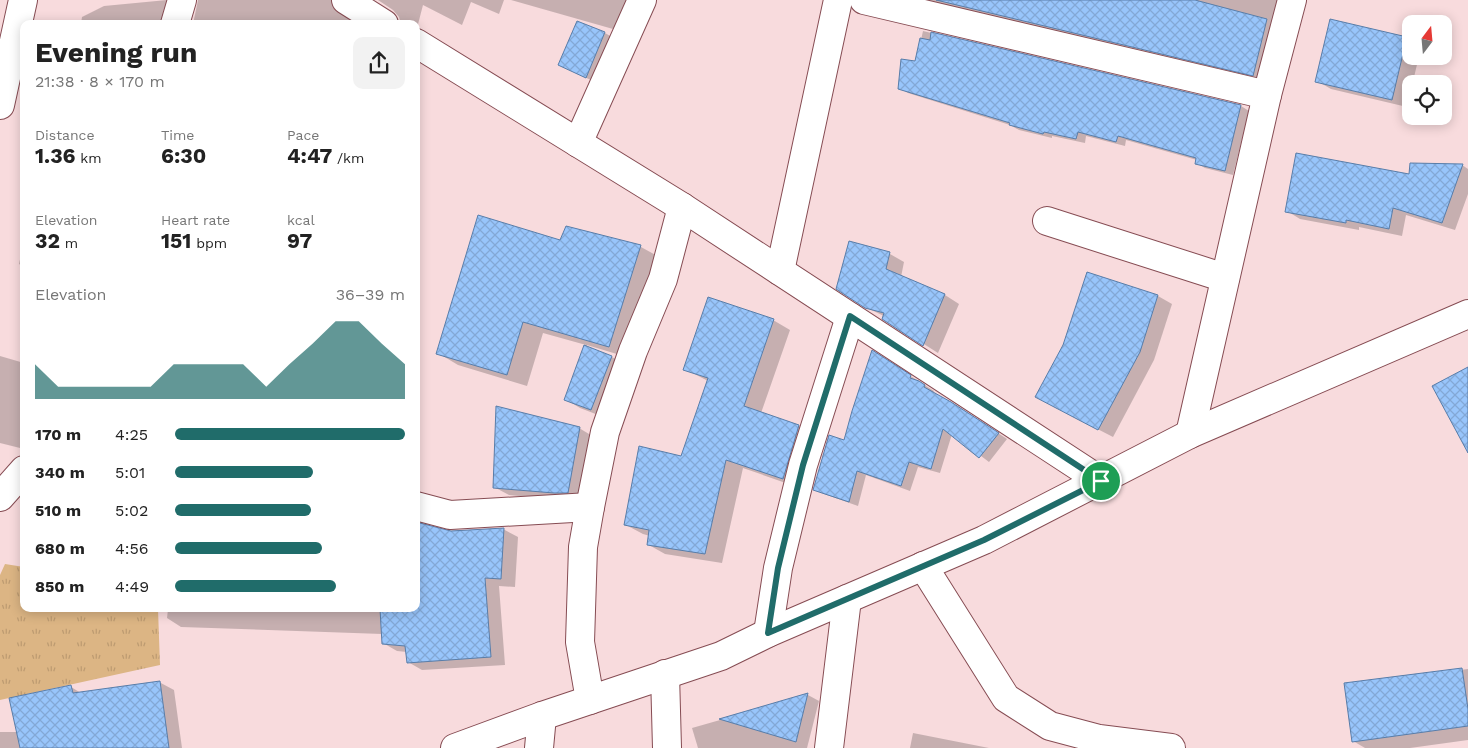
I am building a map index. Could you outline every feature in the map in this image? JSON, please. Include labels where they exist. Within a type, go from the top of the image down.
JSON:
[{"type":"street","points":[[0,11],[18,0]]},
{"type":"street","points":[[0,105],[23,0]]},
{"type":"street","points":[[176,20],[182,0]]},
{"type":"street","points":[[346,0],[378,20]]},
{"type":"street","points":[[578,143],[642,0]]},
{"type":"street","points":[[780,271],[838,0]]},
{"type":"street","points":[[864,0],[1267,95]]},
{"type":"street","points":[[1190,434],[1267,95],[1292,0]]},
{"type":"street","points":[[420,45],[682,207],[1101,481]]},
{"type":"street","points":[[590,700],[580,642],[583,547],[590,507],[605,432],[633,351],[663,279],[682,207]]},
{"type":"street","points":[[1047,221],[1225,278]]},
{"type":"street","points":[[455,748],[542,716],[721,656],[847,598],[984,540],[1190,434],[1468,314]]},
{"type":"street","points":[[768,633],[778,568],[803,465],[850,316]]},
{"type":"street","points":[[1,495],[20,474]]},
{"type":"street","points":[[420,507],[450,515],[590,507]]},
{"type":"street","points":[[923,566],[1006,698],[1050,726],[1099,739],[1171,748]]},
{"type":"street","points":[[829,748],[847,598]]},
{"type":"street","points":[[665,674],[667,748]]},
{"type":"street","points":[[539,748],[542,716]]},
{"type":"green space","points":[[5,564],[20,566],[20,612],[158,612],[160,665],[0,700],[0,575]]},
{"type":"building","points":[[936,0],[1195,0],[1267,19],[1253,76]]},
{"type":"building","points":[[1330,19],[1402,36],[1402,58],[1392,100],[1315,82]]},
{"type":"building","points":[[577,21],[605,32],[586,78],[558,65]]},
{"type":"building","points":[[931,32],[1241,105],[1225,171],[1195,164],[1196,158],[1118,136],[1116,142],[1078,132],[1076,139],[1044,132],[1043,134],[898,89],[901,59],[915,61],[920,38],[930,40]]},
{"type":"building","points":[[1296,153],[1409,174],[1410,163],[1463,164],[1442,223],[1393,208],[1389,229],[1346,220],[1346,223],[1285,212]]},
{"type":"building","points":[[478,215],[560,240],[566,226],[641,245],[609,347],[523,322],[507,375],[436,354]]},
{"type":"building","points":[[849,241],[890,252],[886,269],[945,294],[923,346],[882,319],[884,313],[865,308],[836,289]]},
{"type":"building","points":[[1087,272],[1158,295],[1140,352],[1098,430],[1035,397],[1063,345]]},
{"type":"building","points":[[708,297],[774,319],[744,406],[799,425],[783,479],[726,460],[705,554],[647,545],[649,530],[624,525],[639,446],[681,456],[708,378],[683,370]]},
{"type":"building","points":[[584,345],[612,356],[591,410],[564,400]]},
{"type":"building","points":[[872,350],[911,375],[910,378],[919,381],[925,385],[924,387],[999,433],[979,458],[943,429],[931,469],[909,462],[901,486],[857,471],[849,502],[813,490],[829,435],[844,440]]},
{"type":"building","points":[[1468,367],[1468,453],[1432,386]]},
{"type":"building","points":[[496,406],[580,427],[568,493],[493,488]]},
{"type":"building","points":[[420,523],[451,531],[504,528],[501,579],[485,578],[491,657],[407,663],[405,646],[382,644],[380,612],[420,612]]},
{"type":"building","points":[[1462,668],[1468,709],[1468,726],[1352,742],[1344,683]]},
{"type":"building","points":[[160,681],[169,748],[20,748],[9,698],[71,685],[73,693]]},
{"type":"building","points":[[808,693],[796,742],[719,719]]},
{"type":"route","points":[[850,316],[1101,481],[984,540],[768,633],[778,568],[803,465],[850,316]]}]
